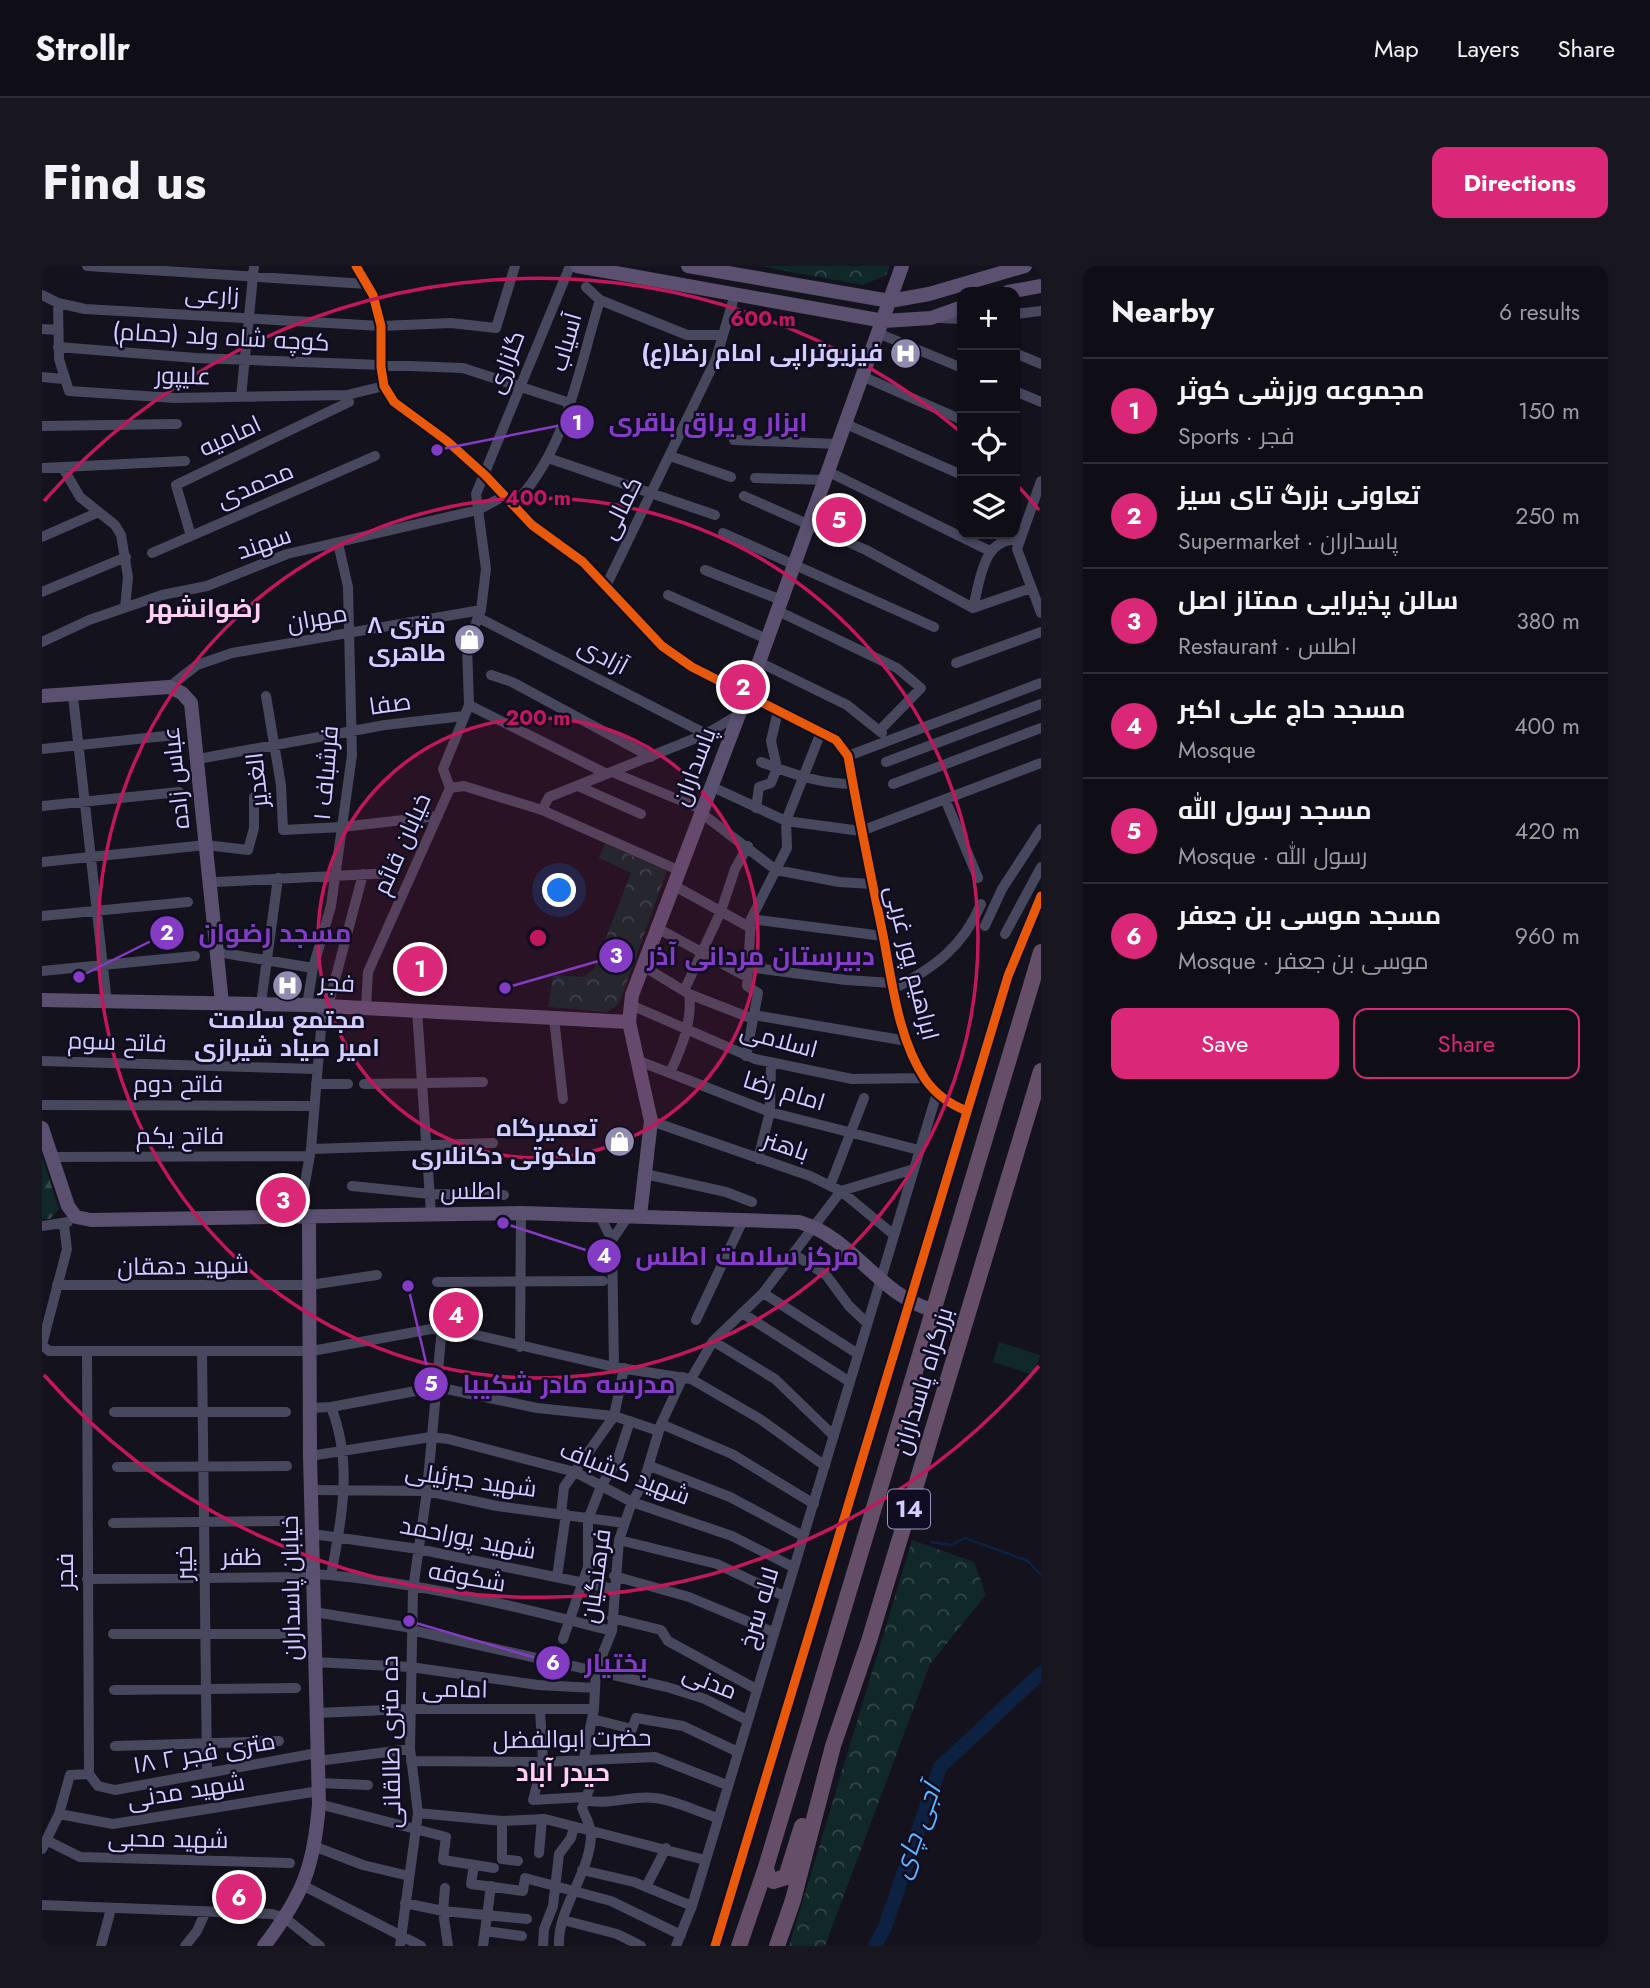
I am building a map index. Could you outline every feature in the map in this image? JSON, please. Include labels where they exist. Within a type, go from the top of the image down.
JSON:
[{"type":"highway","name":"بزرگراه پاسداران","points":[[739,1946],[766,1867],[1041,952]]},
{"type":"highway","name":"بزرگراه پاسداران","points":[[777,1946],[793,1900],[833,1746],[869,1641],[1041,1071]]},
{"type":"highway","points":[[766,1867],[768,1877],[773,1881],[786,1877],[816,1780],[833,1746]]},
{"type":"main road","points":[[577,266],[735,294],[882,327],[932,318],[957,309]]},
{"type":"main road","points":[[688,266],[890,301],[929,294],[1025,266]]},
{"type":"main road","name":"پاسداران","points":[[635,1216],[645,1174],[651,1121],[629,1022],[631,1005],[678,870],[759,662],[864,377],[902,266]]},
{"type":"main road","points":[[1020,290],[1041,286]]},
{"type":"main road","points":[[42,696],[73,696],[169,687]]},
{"type":"main road","name":"عباس زاده","points":[[169,687],[182,693],[191,704],[222,1003]]},
{"type":"main road","name":"فجر","points":[[42,1000],[107,1003],[261,1003],[629,1022]]},
{"type":"main road","points":[[42,1128],[68,1206],[76,1217]]},
{"type":"main road","name":"اطلس","points":[[76,1217],[91,1220],[522,1213],[799,1222],[815,1226],[838,1240],[880,1281],[910,1304],[932,1310]]},
{"type":"main road","name":"خیابان پاسداران","points":[[264,1946],[304,1886],[316,1847],[319,1792],[310,1456],[312,1351],[304,1216]]},
{"type":"street","points":[[87,266],[367,284]]},
{"type":"street","points":[[241,397],[254,266]]},
{"type":"street","points":[[356,266],[373,295],[382,326],[381,367],[384,386],[394,402],[447,441],[485,475],[532,525],[583,562],[662,646],[692,667],[836,740],[848,756],[1041,683]]},
{"type":"street","name":"زارعی","points":[[42,295],[58,303],[85,309],[382,326],[451,323],[496,328],[515,266]]},
{"type":"street","name":"گلزاری","points":[[466,710],[467,645],[480,614],[486,569],[476,494],[570,266]]},
{"type":"street","points":[[586,287],[600,300],[687,335],[723,335]]},
{"type":"street","name":"کمالی","points":[[606,586],[716,359],[735,294]]},
{"type":"street","name":"آسیاب","points":[[513,505],[524,494],[548,458],[570,403],[600,300]]},
{"type":"street","points":[[42,377],[64,379],[58,347],[58,303]]},
{"type":"street","points":[[1020,313],[1041,311]]},
{"type":"street","points":[[932,318],[957,319]]},
{"type":"street","points":[[882,327],[957,365]]},
{"type":"street","points":[[42,329],[57,330]]},
{"type":"street","name":"کوچه شاه ولد (حمام)","points":[[58,347],[244,360],[463,368],[570,403]]},
{"type":"street","points":[[1020,355],[1041,364]]},
{"type":"street","points":[[864,377],[957,418]]},
{"type":"street","name":"علیپور","points":[[64,379],[69,391],[175,398],[346,395],[384,386]]},
{"type":"street","points":[[1020,393],[1041,402]]},
{"type":"street","name":"امامیه","points":[[191,536],[176,485],[349,402]]},
{"type":"street","points":[[42,426],[177,424]]},
{"type":"street","points":[[846,424],[957,473]]},
{"type":"street","points":[[734,440],[839,444]]},
{"type":"street","name":"محمدی","points":[[152,553],[374,456]]},
{"type":"street","points":[[670,456],[731,477]]},
{"type":"street","points":[[548,458],[715,515]]},
{"type":"street","points":[[42,468],[185,461]]},
{"type":"street","points":[[62,468],[80,497],[115,525],[121,535],[128,577],[125,608]]},
{"type":"street","points":[[755,478],[827,476],[990,551]]},
{"type":"street","points":[[1041,481],[1017,549],[1041,612]]},
{"type":"street","name":"سهند","points":[[42,642],[125,608],[162,595],[207,586],[287,554],[478,510],[504,496]]},
{"type":"street","points":[[744,496],[810,523],[973,608],[1031,588]]},
{"type":"street","points":[[42,537],[99,512]]},
{"type":"street","points":[[723,533],[934,627]]},
{"type":"street","points":[[973,608],[990,551],[1005,540],[1020,540]]},
{"type":"street","name":"فرشباف ۱","points":[[307,1005],[313,968],[331,906],[353,731],[348,587],[338,542]]},
{"type":"street","points":[[42,592],[126,557]]},
{"type":"street","points":[[705,570],[780,605],[897,668],[921,688],[881,729]]},
{"type":"street","points":[[668,595],[767,639]]},
{"type":"street","name":"مهران","points":[[169,687],[197,665],[232,653],[480,614]]},
{"type":"street","name":"آزادی","points":[[480,614],[706,734]]},
{"type":"street","points":[[956,663],[1041,632]]},
{"type":"street","points":[[759,662],[847,705],[881,729],[886,742]]},
{"type":"street","points":[[491,675],[512,682],[651,757]]},
{"type":"street","points":[[73,696],[107,1003]]},
{"type":"street","name":"الغدیر","points":[[266,696],[281,785],[283,830],[342,827],[438,816]]},
{"type":"street","points":[[886,762],[1041,704]]},
{"type":"street","points":[[450,788],[443,769],[466,710],[701,811],[776,870],[872,884]]},
{"type":"street","name":"صفا","points":[[198,759],[466,710]]},
{"type":"street","points":[[756,808],[759,788],[771,783],[777,768],[771,741],[778,711]]},
{"type":"street","points":[[542,810],[549,797],[706,734],[738,715]]},
{"type":"street","points":[[997,721],[1006,742]]},
{"type":"street","points":[[893,784],[1041,728]]},
{"type":"street","points":[[746,1056],[758,993],[747,986],[751,923],[787,848],[786,821],[821,732]]},
{"type":"street","points":[[42,749],[175,735]]},
{"type":"street","points":[[937,743],[946,764]]},
{"type":"street","name":"ابراهیم پور غربی","points":[[848,756],[893,986],[907,1041],[925,1078],[937,1093],[949,1104],[967,1111]]},
{"type":"street","points":[[761,762],[804,778],[830,784],[853,784]]},
{"type":"street","points":[[719,790],[786,821],[862,831],[1041,764]]},
{"type":"street","name":"خیابان قائم","points":[[366,1007],[369,972],[450,788],[464,786],[542,810],[678,870]]},
{"type":"street","points":[[578,786],[641,814]]},
{"type":"street","points":[[42,806],[179,792]]},
{"type":"street","points":[[42,862],[206,845],[248,850],[254,828],[254,797]]},
{"type":"street","points":[[945,799],[978,878]]},
{"type":"street","points":[[985,926],[1041,829]]},
{"type":"street","points":[[670,1073],[691,1009],[687,993],[721,911],[734,869],[748,846]]},
{"type":"street","points":[[1005,934],[1041,867],[1023,856]]},
{"type":"street","points":[[216,882],[393,873]]},
{"type":"street","points":[[304,1216],[325,1006],[363,874]]},
{"type":"street","points":[[261,1003],[278,878]]},
{"type":"street","points":[[673,885],[721,911],[751,923],[883,936]]},
{"type":"street","points":[[715,1946],[1012,966],[1041,896]]},
{"type":"street","points":[[42,916],[188,902]]},
{"type":"street","points":[[657,928],[702,953],[747,972],[893,986],[945,959],[971,928],[981,904]]},
{"type":"street","points":[[216,952],[313,968]]},
{"type":"street","points":[[42,971],[195,956]]},
{"type":"street","points":[[643,965],[687,993],[753,1017],[907,1041]]},
{"type":"street","name":"اسلامی","points":[[631,1005],[746,1056],[771,1063],[852,1079],[925,1078]]},
{"type":"street","points":[[417,1010],[431,1213]]},
{"type":"street","points":[[554,1018],[563,1099]]},
{"type":"street","name":"فاتح سوم","points":[[42,1061],[317,1069]]},
{"type":"street","name":"امام رضا","points":[[639,1061],[770,1112],[919,1150]]},
{"type":"street","points":[[758,1159],[770,1112],[771,1063]]},
{"type":"street","points":[[364,1084],[483,1082]]},
{"type":"street","points":[[316,1084],[348,1084]]},
{"type":"street","name":"لاله سرخ","points":[[676,1946],[692,1906],[937,1093]]},
{"type":"street","points":[[830,1186],[864,1098]]},
{"type":"street","name":"فاتح دوم","points":[[42,1105],[314,1106]]},
{"type":"street","name":"باهنر","points":[[651,1121],[841,1191],[894,1235]]},
{"type":"street","points":[[310,1153],[493,1143]]},
{"type":"street","name":"فاتح یکم","points":[[51,1157],[310,1153]]},
{"type":"street","points":[[841,1191],[914,1169]]},
{"type":"street","points":[[645,1174],[726,1192],[752,1202]]},
{"type":"street","points":[[352,1186],[430,1194],[504,1195]]},
{"type":"street","name":"فرهنگیان","points":[[559,1946],[558,1932],[575,1892],[592,1832],[582,1808],[592,1782],[584,1758],[593,1714],[596,1670],[612,1631],[614,1576],[624,1523],[649,1466],[660,1427],[687,1378],[713,1340],[763,1293],[841,1191]]},
{"type":"street","points":[[520,1346],[522,1213]]},
{"type":"street","points":[[557,1577],[565,1488],[614,1416],[619,1368],[612,1240],[599,1214]]},
{"type":"street","points":[[612,1240],[635,1216]]},
{"type":"street","points":[[42,1226],[64,1225],[76,1217]]},
{"type":"street","points":[[696,1321],[743,1220]]},
{"type":"street","points":[[64,1225],[67,1249],[42,1345],[49,1351],[312,1351],[442,1328],[619,1368],[687,1378],[760,1419],[825,1466]]},
{"type":"street","points":[[794,1255],[826,1275],[849,1306],[867,1323]]},
{"type":"street","points":[[310,1285],[377,1275]]},
{"type":"street","points":[[437,1282],[603,1280]]},
{"type":"street","name":"شهید دهقان","points":[[57,1285],[310,1285]]},
{"type":"street","points":[[763,1293],[858,1354]]},
{"type":"street","points":[[742,1313],[850,1382]]},
{"type":"street","name":"ده متری طالقانی","points":[[400,1941],[418,1812],[411,1755],[413,1589],[427,1491],[442,1328]]},
{"type":"street","points":[[713,1340],[775,1379],[834,1436]]},
{"type":"street","name":"فجر","points":[[87,1352],[89,1774]]},
{"type":"street","name":"خیبر","points":[[202,1352],[207,1773]]},
{"type":"street","points":[[312,1408],[331,1407],[437,1387],[537,1408],[614,1416],[660,1427],[732,1454],[814,1504]]},
{"type":"street","points":[[331,1407],[345,1450],[339,1536],[331,1576]]},
{"type":"street","points":[[114,1412],[286,1412]]},
{"type":"street","points":[[563,1639],[588,1567],[589,1517],[601,1486],[617,1461],[630,1421]]},
{"type":"street","name":"شهید کشباف","points":[[310,1456],[431,1437],[575,1472],[632,1502],[733,1536],[793,1567]]},
{"type":"street","points":[[117,1468],[287,1466]]},
{"type":"street","points":[[649,1466],[730,1497],[803,1536]]},
{"type":"street","name":"شهید جبرئیلی","points":[[312,1490],[427,1491],[497,1506],[624,1523]]},
{"type":"street","points":[[113,1523],[285,1521]]},
{"type":"street","name":"شهید پوراحمد","points":[[313,1534],[418,1549],[614,1589]]},
{"type":"street","points":[[619,1539],[717,1564],[784,1596]]},
{"type":"street","name":"ظفر","points":[[87,1578],[314,1576]]},
{"type":"street","name":"شکوفه","points":[[314,1576],[331,1576],[413,1589],[612,1631]]},
{"type":"street","points":[[614,1576],[690,1597],[774,1632]]},
{"type":"street","name":"مدنی","points":[[314,1612],[411,1629],[596,1670],[692,1695],[747,1720]]},
{"type":"street","points":[[612,1618],[661,1630],[668,1641],[756,1689]]},
{"type":"street","points":[[113,1634],[289,1633]]},
{"type":"street","points":[[315,1662],[410,1667],[538,1685],[595,1688]]},
{"type":"street","points":[[114,1690],[296,1688]]},
{"type":"street","name":"امامی","points":[[316,1713],[410,1709],[540,1710],[593,1714],[632,1730],[636,1718],[683,1726],[738,1752]]},
{"type":"street","points":[[540,1710],[543,1762],[533,1800],[585,1799],[609,1802],[635,1797],[657,1798],[718,1818]]},
{"type":"street","points":[[116,1746],[279,1741]]},
{"type":"street","name":"حضرت ابوالفضل","points":[[318,1757],[411,1755],[543,1762],[584,1758],[664,1759],[727,1785]]},
{"type":"street","name":"۱۸ متری فجر ۲","points":[[89,1774],[98,1786],[115,1790],[318,1757]]},
{"type":"street","points":[[45,1845],[60,1814],[70,1775],[89,1774]]},
{"type":"street","points":[[319,1792],[368,1785]]},
{"type":"street","points":[[319,1792],[415,1830],[446,1837],[443,1860],[494,1868]]},
{"type":"street","name":"شهید مدنی","points":[[60,1814],[113,1824],[319,1792]]},
{"type":"street","points":[[418,1812],[502,1821],[542,1819],[666,1847],[705,1860]]},
{"type":"street","points":[[539,1853],[542,1819]]},
{"type":"street","points":[[502,1821],[502,1859],[518,1860]]},
{"type":"street","points":[[543,1946],[544,1929],[553,1906],[559,1854],[571,1838],[574,1827]]},
{"type":"street","name":"شهید محبی","points":[[45,1845],[80,1857],[290,1863]]},
{"type":"street","points":[[316,1847],[363,1865],[409,1876]]},
{"type":"street","points":[[646,1888],[666,1847]]},
{"type":"street","points":[[474,1865],[471,1884],[523,1891],[525,1878],[611,1901],[681,1935]]},
{"type":"street","points":[[582,1870],[646,1888],[692,1906]]},
{"type":"street","points":[[304,1886],[400,1941],[421,1946]]},
{"type":"street","points":[[483,1946],[491,1886]]},
{"type":"street","points":[[445,1888],[443,1911],[449,1946]]},
{"type":"street","points":[[405,1903],[443,1911],[527,1919]]},
{"type":"street","points":[[42,1905],[272,1914],[285,1918],[320,1946]]},
{"type":"street","points":[[101,1946],[111,1909]]},
{"type":"street","points":[[185,1946],[197,1931],[205,1913]]},
{"type":"street","points":[[563,1920],[617,1934],[641,1946]]},
{"type":"street","points":[[485,1931],[522,1936]]},
{"type":"green space","points":[[759,266],[890,266],[886,275],[863,285]]},
{"type":"green space","points":[[605,844],[667,871],[619,1004],[607,1012],[548,1007],[553,975],[583,977],[594,969],[631,873],[599,858]]},
{"type":"green space","points":[[42,1157],[59,1209],[50,1219],[42,1219]]},
{"type":"green space","points":[[999,1342],[1040,1355],[1034,1375],[993,1362]]},
{"type":"green space","points":[[912,1540],[974,1562],[986,1595],[930,1664],[825,1946],[789,1946]]},
{"type":"waterway","points":[[931,1542],[951,1545],[965,1538],[1028,1561],[1041,1575]]},
{"type":"waterway","name":"آجی چای","points":[[875,1946],[885,1927],[940,1767],[1041,1673]]},
{"type":"cycle path","points":[[356,266],[373,295],[381,326],[384,386],[394,402],[447,441],[485,475],[532,525],[583,562],[662,646],[692,667],[836,740],[848,756],[893,988],[908,1045],[925,1079],[934,1090],[967,1111]]},
{"type":"cycle path","points":[[715,1946],[1008,976],[1041,896]]},
{"type":"place","name":"فیزیوتراپی امام رضا(ع)","points":[[906,353]]},
{"type":"place","name":"ابزار و یراق باقری","points":[[437,450]]},
{"type":"place","name":"مسجد رسول الله","points":[[839,520]]},
{"type":"place","name":"۸ متری طاهری","points":[[469,639]]},
{"type":"place","name":"تعاونی بزرگ تای سیز","points":[[743,687]]},
{"type":"place","name":"مجموعه ورزشی کوثر","points":[[420,969]]},
{"type":"place","name":"مسجد رضوان","points":[[79,977]]},
{"type":"place","name":"مجتمع سلامت امیر صیاد شیرازی","points":[[287,986]]},
{"type":"place","name":"دبیرستان مردانی آذر","points":[[505,988]]},
{"type":"place","name":"تعمیرگاه ملکوتی دکانلاری","points":[[620,1142]]},
{"type":"place","name":"سالن پذیرایی ممتاز اصل","points":[[283,1200]]},
{"type":"place","name":"مرکز سلامت اطلس","points":[[503,1223]]},
{"type":"place","name":"مدرسه مادر شکیبا","points":[[408,1286]]},
{"type":"place","name":"مسجد حاج علی اکبر","points":[[456,1315]]},
{"type":"place","name":"بختیار","points":[[409,1621]]},
{"type":"place","name":"مسجد موسی بن جعفر","points":[[239,1897]]},
{"type":"district","name":"رضوانشهر","points":[[204,608]]},
{"type":"district","name":"حیدر آباد","points":[[563,1772]]}]
